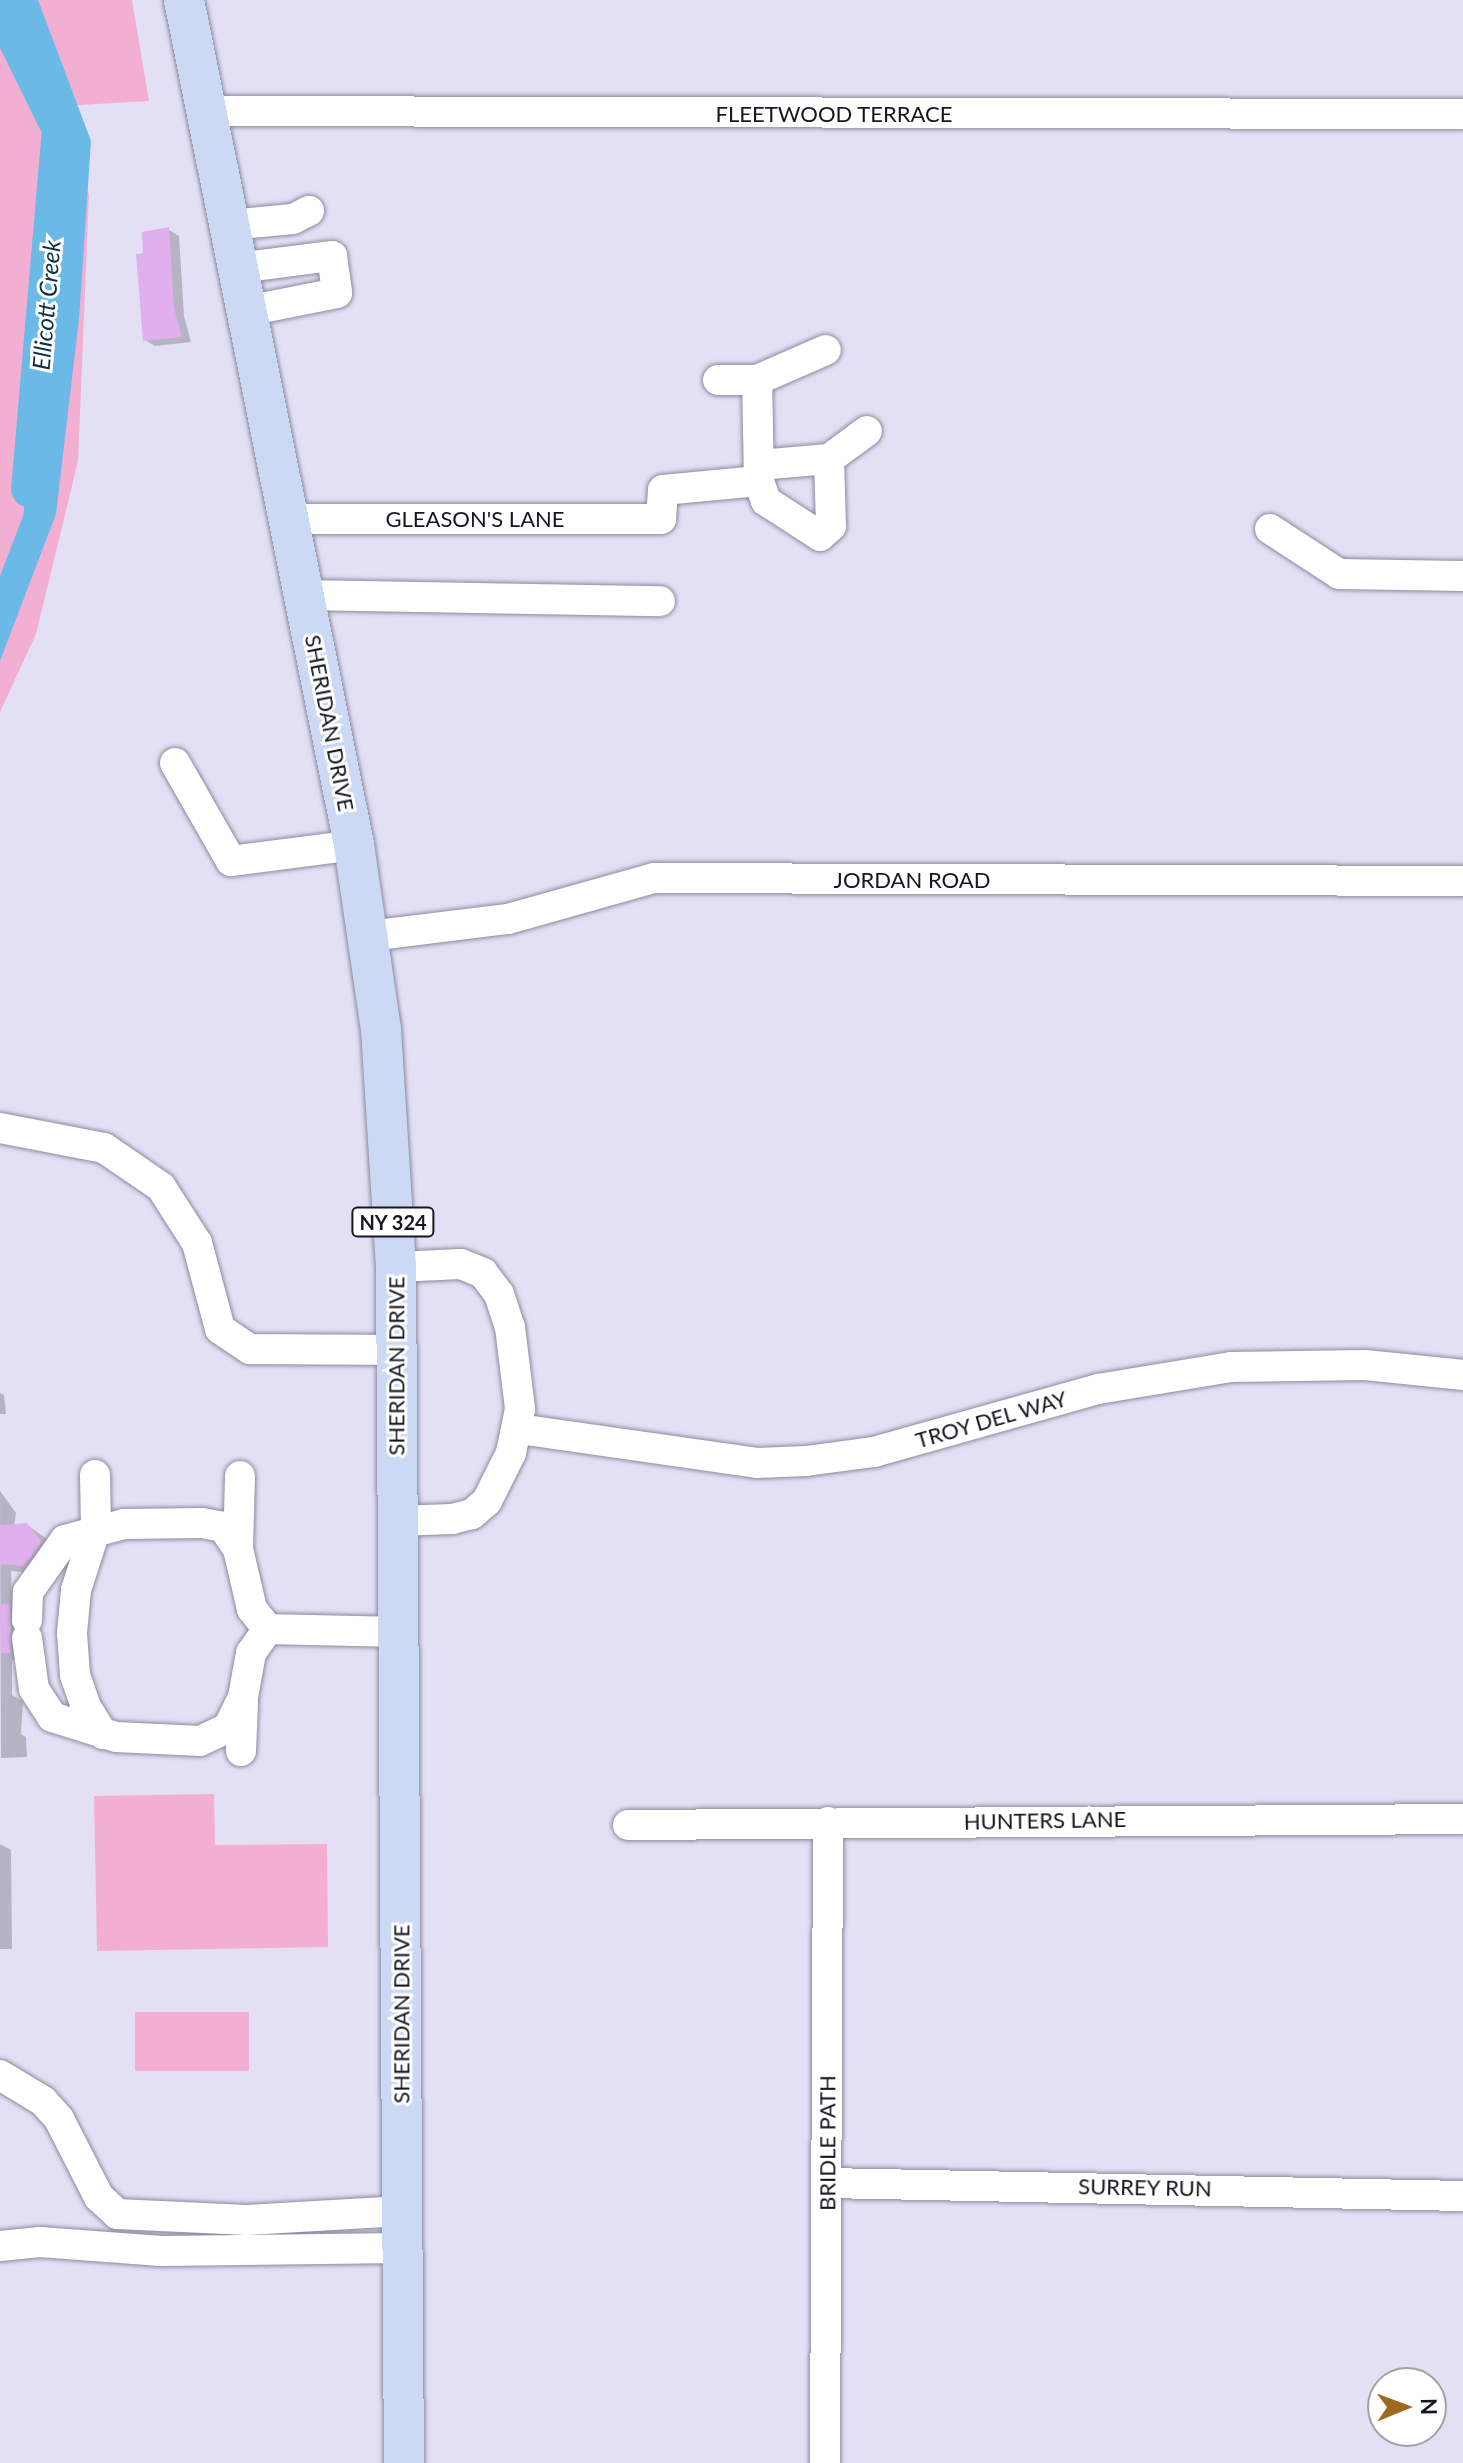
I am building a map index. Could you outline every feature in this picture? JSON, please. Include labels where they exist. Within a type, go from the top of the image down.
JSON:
[{"type":"main road","name":"SHERIDAN DRIVE","points":[[184,0],[354,845],[381,1029],[396,1267],[404,2463]]},
{"type":"street","name":"FLEETWOOD TERRACE","points":[[205,111],[1463,114]]},
{"type":"street","points":[[229,225],[293,219],[309,211]]},
{"type":"street","points":[[238,268],[332,256],[337,293],[247,311]]},
{"type":"street","points":[[718,380],[757,380],[797,358],[826,350]]},
{"type":"street","points":[[757,380],[759,473],[766,501],[820,536],[831,526],[829,459]]},
{"type":"street","points":[[759,473],[829,459],[867,431]]},
{"type":"street","name":"GLEASON'S LANE","points":[[289,519],[661,519],[663,490],[687,489],[759,473]]},
{"type":"street","points":[[1270,529],[1339,574],[1463,576]]},
{"type":"street","points":[[305,595],[660,601]]},
{"type":"street","points":[[175,763],[231,861],[354,845]]},
{"type":"street","name":"JORDAN ROAD","points":[[369,936],[508,919],[654,878],[1463,881]]},
{"type":"street","points":[[0,1128],[31,1138],[104,1148],[161,1187],[197,1243],[220,1329],[250,1349],[396,1350]]},
{"type":"street","points":[[396,1267],[461,1264],[483,1273],[499,1294],[520,1377],[519,1429],[500,1479],[472,1514],[397,1521]]},
{"type":"street","name":"TROY DEL WAY","points":[[519,1429],[757,1463],[806,1461],[874,1452],[1098,1389],[1217,1369],[1365,1365],[1463,1375]]},
{"type":"street","points":[[79,1716],[72,1633],[76,1590],[96,1528],[95,1475]]},
{"type":"street","points":[[240,1476],[238,1549],[252,1609],[268,1629]]},
{"type":"street","points":[[238,1549],[223,1527],[202,1523],[96,1528],[65,1540],[41,1567],[28,1592],[27,1629],[34,1689],[52,1717],[79,1716],[103,1734],[200,1741],[228,1728],[243,1697]]},
{"type":"street","points":[[268,1629],[398,1632]]},
{"type":"street","points":[[241,1751],[243,1697],[251,1653],[268,1629]]},
{"type":"street","name":"HUNTERS LANE","points":[[628,1825],[1463,1819]]},
{"type":"street","name":"BRIDLE PATH","points":[[825,2463],[828,1822]]},
{"type":"street","points":[[0,2075],[43,2101],[59,2119],[99,2197],[117,2214],[402,2230]]},
{"type":"street","name":"SURREY RUN","points":[[827,2183],[1463,2196]]},
{"type":"street","points":[[112,2247],[117,2214]]},
{"type":"street","points":[[0,2246],[40,2242],[112,2247],[402,2230]]},
{"type":"shaded area","points":[[0,0],[132,0],[149,101],[63,106],[89,195],[78,461],[36,634],[0,712]]},
{"type":"shaded area","points":[[214,1794],[215,1845],[327,1844],[328,1947],[97,1951],[94,1796]]},
{"type":"shaded area","points":[[135,2012],[249,2012],[249,2071],[135,2071]]},
{"type":"water","points":[[4,0],[38,0],[91,141],[79,319],[56,514],[0,661],[0,576],[23,516],[53,322],[67,149]]},
{"type":"building","points":[[169,227],[174,308],[182,337],[143,341],[136,254],[143,253],[142,232]]},
{"type":"building","points":[[27,1523],[42,1542],[24,1566],[0,1564],[0,1525]]},
{"type":"building","points":[[0,1604],[10,1604],[11,1653],[1,1653]]},
{"type":"waterway","name":"Ellicott Creek","points":[[0,5],[61,129],[30,489]]}]
